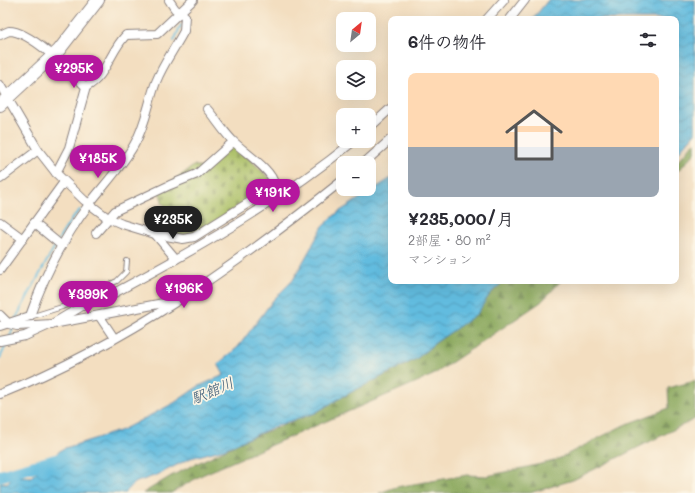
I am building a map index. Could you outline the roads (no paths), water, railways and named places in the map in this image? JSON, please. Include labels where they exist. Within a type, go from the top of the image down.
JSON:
[{"type":"main road","points":[[4,101],[54,55],[98,0]]},
{"type":"street","points":[[0,326],[28,318],[45,276],[62,246],[89,204],[128,155],[140,134],[157,81],[184,31],[185,16],[179,12],[169,0]]},
{"type":"street","points":[[56,173],[69,148],[86,87],[91,84],[105,68],[126,35],[157,34],[193,0]]},
{"type":"street","points":[[490,16],[504,0]]},
{"type":"street","points":[[512,16],[525,0]]},
{"type":"street","points":[[0,35],[8,31],[16,32],[54,55],[86,87]]},
{"type":"street","points":[[0,85],[4,101],[38,150],[64,182],[89,204],[108,218],[155,234],[182,239],[191,238],[272,187],[274,184],[272,179],[254,158],[233,142],[207,109]]},
{"type":"street","points":[[376,122],[388,111]]},
{"type":"street","points":[[96,233],[115,211],[151,193],[197,174],[233,142]]},
{"type":"street","points":[[372,156],[388,142]]},
{"type":"street","points":[[0,341],[25,336],[52,324],[89,302],[103,299],[232,228],[286,192],[345,148]]},
{"type":"street","points":[[0,179],[38,150]]},
{"type":"street","points":[[0,270],[64,182]]},
{"type":"street","points":[[0,394],[58,368],[156,315],[205,283],[336,185]]},
{"type":"street","points":[[0,222],[23,239]]},
{"type":"street","points":[[34,223],[62,246]]},
{"type":"street","points":[[155,234],[176,259]]},
{"type":"street","points":[[0,315],[8,324],[17,326],[52,324],[100,317],[179,300]]},
{"type":"street","points":[[100,317],[114,338]]},
{"type":"lane","points":[[28,318],[62,307],[117,281],[126,272],[127,261]]},
{"type":"water","points":[[548,0],[695,0],[695,133],[679,152],[679,16],[535,16]]},
{"type":"water","points":[[388,180],[388,284],[501,284],[490,294],[477,314],[435,343],[416,359],[340,398],[315,413],[278,425],[224,449],[191,458],[157,475],[134,483],[125,493],[0,493],[0,482],[7,483],[14,476],[31,477],[62,449],[122,430],[174,403],[199,386],[224,375],[218,364],[238,347],[274,299],[293,280],[323,226],[337,213],[363,196],[376,196],[376,188]]},
{"type":"waterway","points":[[174,41],[181,25]]},
{"type":"waterway","points":[[58,240],[73,217],[80,210]]},
{"type":"waterway","points":[[16,318],[56,244]]},
{"type":"waterway","points":[[10,337],[13,328]]},
{"type":"waterway","points":[[0,358],[7,343]]},
{"type":"waterway","name":"駅館川","points":[[0,476],[66,457]]}]
